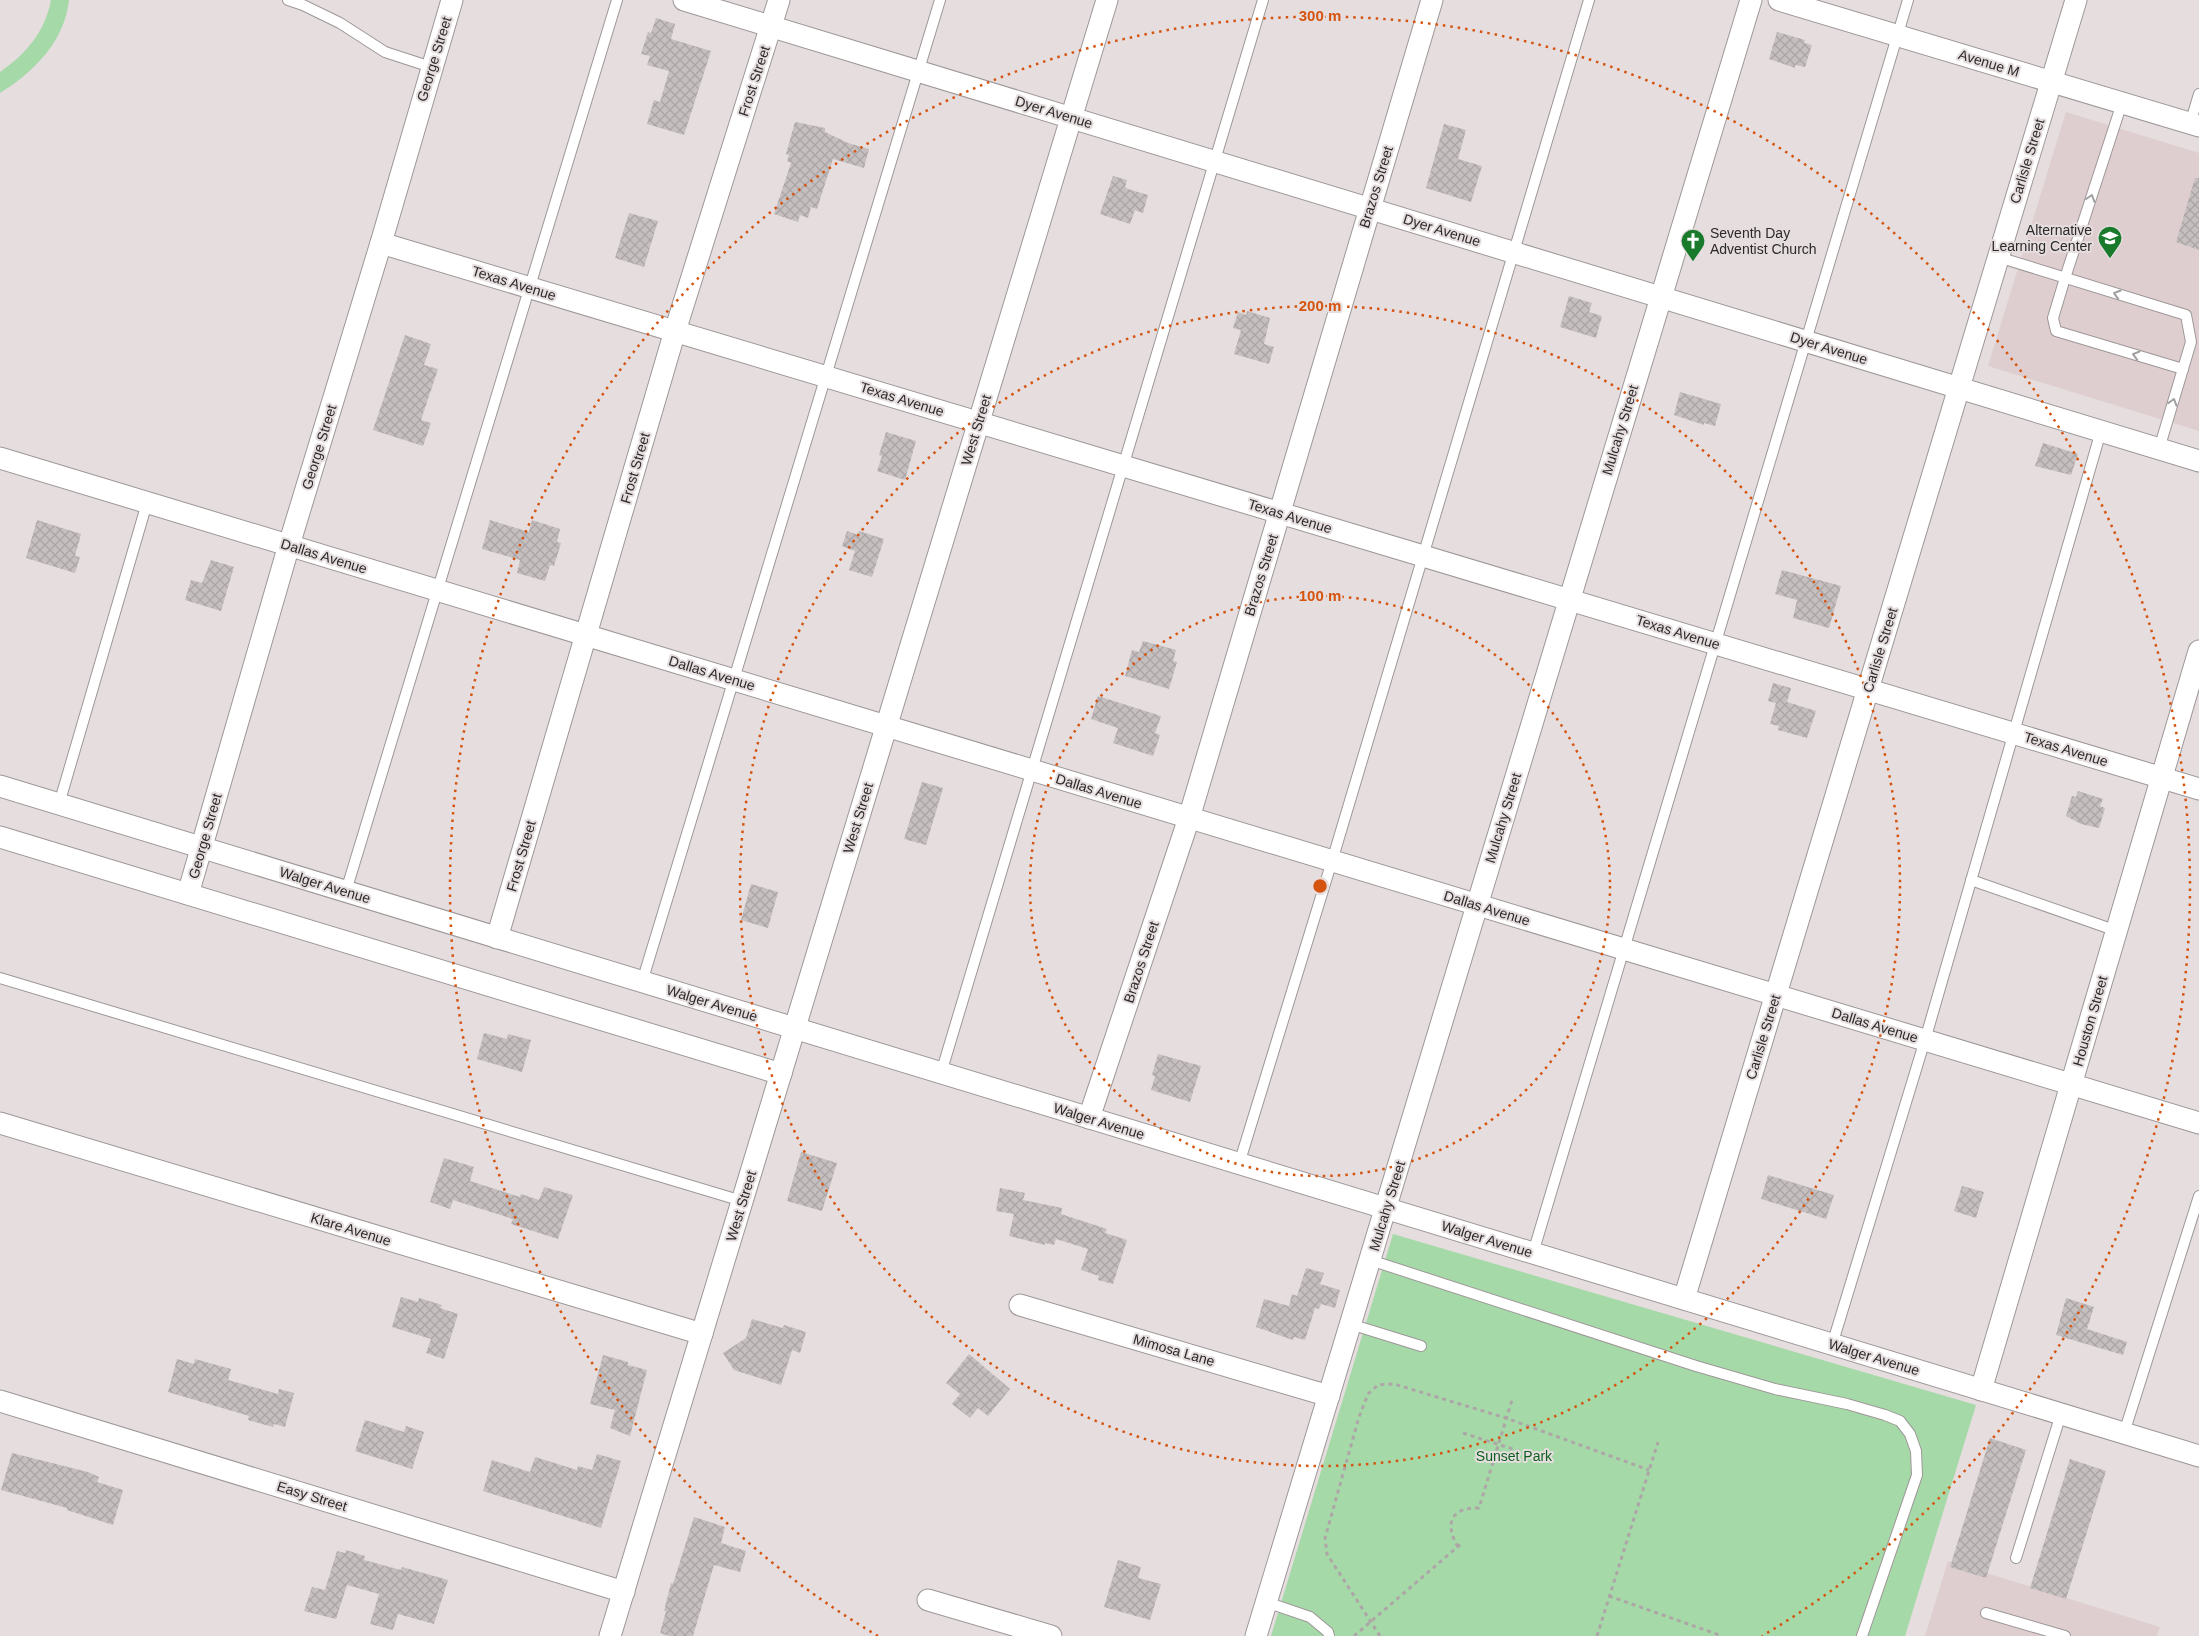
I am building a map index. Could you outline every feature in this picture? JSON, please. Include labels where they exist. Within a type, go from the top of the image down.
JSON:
[{"type":"street","name":"George Street","points":[[188,894],[289,545],[381,243],[452,0]]},
{"type":"street","name":"Dyer Avenue","points":[[684,0],[2199,461]]},
{"type":"street","name":"Frost Street","points":[[497,938],[675,331],[779,0]]},
{"type":"street","name":"West Street","points":[[610,1636],[1107,0]]},
{"type":"street","name":"Brazos Street","points":[[1089,1118],[1189,818],[1432,0]]},
{"type":"street","name":"Mulcahy Street","points":[[1256,1636],[1751,0]]},
{"type":"street","name":"Avenue M","points":[[1779,0],[2194,125]]},
{"type":"street","name":"Carlisle Street","points":[[1684,1299],[2076,0]]},
{"type":"street","name":"Texas Avenue","points":[[381,243],[2199,789]]},
{"type":"street","name":"Dallas Avenue","points":[[0,459],[2199,1123]]},
{"type":"street","name":"Houston Street","points":[[1981,1390],[2199,652]]},
{"type":"street","name":"Walger Avenue","points":[[0,786],[2199,1456]]},
{"type":"street","points":[[0,838],[781,1074]]},
{"type":"street","name":"Klare Avenue","points":[[0,1123],[702,1334]]},
{"type":"street","name":"Mimosa Lane","points":[[1020,1305],[1329,1396]]},
{"type":"street","name":"Easy Street","points":[[0,1401],[624,1592]]},
{"type":"street","points":[[928,1600],[1051,1636]]},
{"type":"lane","points":[[288,0],[340,23],[385,52],[431,67]]},
{"type":"lane","points":[[346,892],[617,0]]},
{"type":"lane","points":[[642,982],[940,0]]},
{"type":"lane","points":[[941,1073],[1263,0]]},
{"type":"lane","points":[[1239,1164],[1332,861],[1589,0]]},
{"type":"lane","points":[[1533,1253],[1908,0]]},
{"type":"lane","points":[[2194,125],[2199,94]]},
{"type":"lane","points":[[2122,103],[2053,318],[2056,331],[2183,369]]},
{"type":"lane","points":[[1998,257],[2186,315],[2191,342],[2160,449]]},
{"type":"lane","points":[[1832,1344],[1925,1040],[2101,431]]},
{"type":"lane","points":[[59,804],[147,503]]},
{"type":"lane","points":[[1972,880],[2117,931]]},
{"type":"lane","points":[[0,978],[742,1201]]},
{"type":"lane","points":[[2124,1433],[2199,1196]]},
{"type":"lane","points":[[1370,1260],[1696,1366],[1775,1389],[1847,1404],[1900,1421],[1910,1434],[1916,1451],[1917,1475],[1862,1636]]},
{"type":"lane","points":[[1350,1324],[1421,1346]]},
{"type":"lane","points":[[2016,1558],[2061,1414]]},
{"type":"lane","points":[[1266,1602],[1310,1617],[1328,1632],[1328,1636]]},
{"type":"lane","points":[[1986,1613],[2065,1636]]},
{"type":"path","points":[[1380,1636],[1328,1554],[1325,1538],[1359,1417],[1368,1394],[1378,1385],[1394,1384],[1506,1418],[1649,1470]]},
{"type":"path","points":[[1458,1547],[1451,1535],[1450,1522],[1456,1514],[1470,1508],[1480,1508],[1512,1400]]},
{"type":"path","points":[[1463,1433],[1519,1451]]},
{"type":"path","points":[[1597,1636],[1658,1442]]},
{"type":"path","points":[[1354,1636],[1462,1543]]},
{"type":"path","points":[[1609,1596],[1722,1636]]},
{"type":"shaded area","name":"Alternative Learning Center","points":[[2066,112],[2199,153],[2199,431],[1988,366]]},
{"type":"shaded area","points":[[1948,1561],[2160,1627],[2157,1636],[1925,1636]]},
{"type":"green space","points":[[51,0],[69,0],[61,29],[54,42],[35,66],[0,93],[0,72],[18,58],[33,41],[44,22]]},
{"type":"green space","name":"Sunset Park","points":[[1393,1234],[1976,1405],[1905,1636],[1271,1636]]},
{"type":"building","points":[[656,18],[675,24],[671,39],[711,51],[684,135],[647,124],[654,100],[660,102],[669,71],[647,65],[650,56],[641,54],[648,32],[651,33]]},
{"type":"building","points":[[1777,32],[1805,40],[1804,43],[1812,45],[1805,67],[1795,65],[1795,68],[1769,59]]},
{"type":"building","points":[[795,122],[825,128],[825,132],[848,143],[869,149],[864,168],[833,159],[817,209],[811,207],[808,218],[800,215],[798,222],[774,214],[791,163],[787,161],[789,155],[786,154]]},
{"type":"building","points":[[1444,124],[1466,130],[1458,159],[1482,166],[1471,202],[1426,188]]},
{"type":"building","points":[[1113,176],[1127,180],[1125,187],[1128,189],[1148,195],[1143,213],[1135,210],[1130,224],[1100,214]]},
{"type":"building","points":[[2195,178],[2199,178],[2199,250],[2176,242]]},
{"type":"building","points":[[629,213],[658,221],[644,267],[615,258]]},
{"type":"building","points":[[1569,296],[1592,303],[1589,312],[1602,316],[1596,338],[1560,327]]},
{"type":"building","points":[[1247,311],[1270,318],[1264,344],[1274,347],[1269,364],[1234,354],[1241,330],[1233,328],[1238,312],[1246,315]]},
{"type":"building","points":[[405,335],[431,344],[424,365],[438,369],[421,420],[431,423],[423,446],[373,430]]},
{"type":"building","points":[[1680,392],[1721,404],[1715,426],[1704,423],[1704,425],[1674,415]]},
{"type":"building","points":[[886,432],[916,441],[905,480],[877,471],[882,456],[879,455]]},
{"type":"building","points":[[2043,443],[2078,454],[2071,475],[2035,466]]},
{"type":"building","points":[[37,520],[81,534],[75,556],[80,557],[75,573],[26,558]]},
{"type":"building","points":[[490,520],[529,532],[532,520],[560,529],[557,542],[561,543],[554,566],[550,565],[545,581],[517,573],[520,560],[482,549]]},
{"type":"building","points":[[847,531],[858,535],[859,531],[884,539],[872,577],[849,570],[855,551],[842,546]]},
{"type":"building","points":[[211,560],[234,567],[221,611],[185,600],[191,580],[202,583]]},
{"type":"building","points":[[1782,570],[1841,586],[1829,628],[1793,618],[1797,600],[1775,594]]},
{"type":"building","points":[[1143,641],[1176,650],[1173,661],[1177,662],[1169,689],[1125,676],[1132,650],[1139,652]]},
{"type":"building","points":[[1773,683],[1791,688],[1787,702],[1816,711],[1807,738],[1778,730],[1779,726],[1770,724],[1776,703],[1768,701]]},
{"type":"building","points":[[1098,696],[1161,716],[1155,733],[1160,735],[1153,756],[1113,743],[1118,728],[1091,719]]},
{"type":"building","points":[[922,782],[943,788],[926,845],[904,839]]},
{"type":"building","points":[[2078,791],[2103,799],[2100,806],[2105,808],[2099,828],[2081,824],[2066,816],[2072,796],[2076,797]]},
{"type":"building","points":[[751,884],[778,892],[768,928],[741,920]]},
{"type":"building","points":[[484,1033],[507,1039],[508,1034],[531,1040],[522,1072],[477,1059]]},
{"type":"building","points":[[1158,1054],[1201,1066],[1190,1102],[1151,1090],[1155,1076],[1152,1075]]},
{"type":"building","points":[[801,1152],[837,1163],[822,1211],[787,1201]]},
{"type":"building","points":[[444,1158],[474,1167],[470,1181],[520,1197],[521,1194],[539,1200],[544,1187],[573,1195],[558,1239],[511,1224],[513,1219],[453,1200],[450,1209],[430,1202]]},
{"type":"building","points":[[1768,1175],[1834,1195],[1826,1219],[1761,1199]]},
{"type":"building","points":[[1962,1186],[1984,1192],[1976,1218],[1954,1211]]},
{"type":"building","points":[[1000,1188],[1025,1193],[1023,1200],[1062,1208],[1061,1214],[1107,1229],[1105,1233],[1127,1240],[1113,1284],[1098,1280],[1099,1276],[1081,1270],[1088,1249],[1056,1239],[1054,1245],[1045,1243],[1045,1245],[1009,1236],[1014,1214],[996,1211]]},
{"type":"building","points":[[1306,1268],[1324,1273],[1320,1284],[1340,1290],[1335,1308],[1321,1304],[1319,1309],[1315,1308],[1305,1340],[1294,1337],[1293,1340],[1256,1327],[1264,1299],[1289,1306],[1292,1294],[1297,1296]]},
{"type":"building","points":[[401,1297],[418,1302],[419,1298],[442,1305],[440,1308],[458,1314],[444,1359],[426,1353],[431,1339],[392,1327]]},
{"type":"building","points":[[2066,1298],[2094,1307],[2087,1329],[2127,1342],[2123,1355],[2056,1335]]},
{"type":"building","points":[[752,1319],[783,1328],[784,1325],[806,1332],[800,1353],[792,1350],[781,1385],[734,1370],[723,1353],[746,1338]]},
{"type":"building","points":[[969,1354],[1010,1389],[988,1416],[978,1408],[970,1418],[952,1404],[960,1394],[946,1383]]},
{"type":"building","points":[[603,1355],[647,1370],[630,1436],[610,1428],[615,1410],[590,1404]]},
{"type":"building","points":[[177,1359],[194,1364],[195,1359],[231,1369],[228,1380],[278,1394],[279,1389],[294,1393],[285,1427],[274,1424],[273,1427],[248,1420],[249,1416],[168,1392]]},
{"type":"building","points":[[365,1420],[404,1432],[406,1426],[424,1432],[412,1469],[355,1451]]},
{"type":"building","points":[[1990,1438],[2026,1450],[1986,1578],[1950,1567]]},
{"type":"building","points":[[12,1453],[88,1472],[99,1477],[97,1482],[123,1490],[113,1525],[67,1510],[67,1508],[1,1490]]},
{"type":"building","points":[[597,1454],[621,1461],[601,1528],[483,1491],[492,1460],[530,1472],[535,1457],[577,1470],[578,1466],[592,1470]]},
{"type":"building","points":[[2070,1459],[2106,1471],[2066,1599],[2030,1588]]},
{"type":"building","points":[[694,1517],[725,1527],[721,1543],[746,1551],[740,1572],[714,1565],[693,1636],[669,1636],[660,1633],[666,1611],[664,1611],[671,1583],[673,1584]]},
{"type":"building","points":[[346,1550],[365,1556],[364,1560],[401,1570],[402,1567],[448,1580],[434,1624],[398,1614],[393,1630],[370,1624],[379,1594],[347,1585],[336,1619],[304,1611],[312,1587],[325,1590],[337,1551],[345,1553]]},
{"type":"building","points":[[1118,1560],[1141,1567],[1138,1578],[1161,1584],[1150,1620],[1104,1607]]},
{"type":"place","name":"Alternative Learning Center","points":[[2110,259]]},
{"type":"place","name":"Seventh Day Adventist Church","points":[[1693,262]]}]
